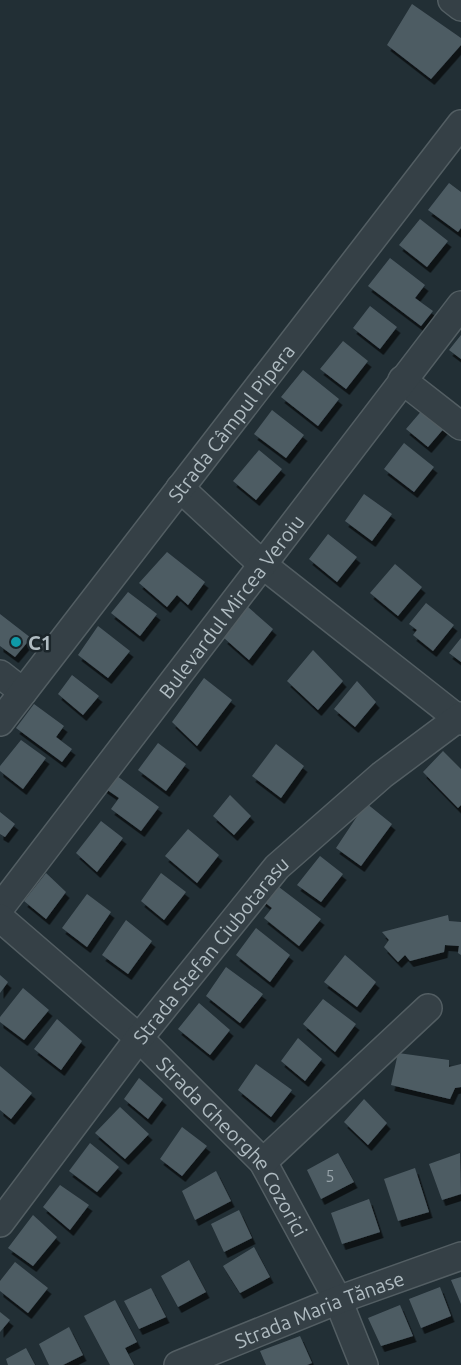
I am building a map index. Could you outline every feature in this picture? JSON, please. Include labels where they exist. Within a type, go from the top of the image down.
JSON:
[{"type":"street","points":[[452,0],[461,7]]},
{"type":"street","name":"Strada Câmpul Pipera","points":[[0,722],[461,124]]},
{"type":"street","name":"Bulevardul Mircea Veroiu","points":[[0,908],[461,305]]},
{"type":"street","points":[[402,380],[461,426]]},
{"type":"street","points":[[180,488],[263,565],[460,718]]},
{"type":"street","points":[[0,674],[23,692]]},
{"type":"street","name":"Strada Stefan Ciubotarasu","points":[[0,1223],[139,1038],[277,867],[382,775],[460,718]]},
{"type":"street","name":"Strada Gheorghe Cozorici","points":[[0,918],[139,1038],[263,1162],[338,1300],[364,1365]]},
{"type":"street","points":[[263,1162],[428,1008]]},
{"type":"street","name":"Strada Maria Tănase","points":[[178,1365],[338,1300],[461,1256]]},
{"type":"building","points":[[412,4],[461,38],[461,45],[431,79],[387,45]]},
{"type":"building","points":[[449,183],[461,192],[461,228],[458,232],[428,210]]},
{"type":"building","points":[[420,219],[448,241],[427,267],[399,245]]},
{"type":"building","points":[[390,258],[425,285],[415,298],[433,311],[421,326],[368,286]]},
{"type":"building","points":[[370,306],[397,327],[380,349],[353,328]]},
{"type":"building","points":[[461,335],[461,359],[449,350]]},
{"type":"building","points":[[343,341],[368,361],[346,389],[320,369]]},
{"type":"building","points":[[303,370],[339,399],[318,426],[281,397]]},
{"type":"building","points":[[424,408],[446,426],[428,447],[406,429]]},
{"type":"building","points":[[272,410],[304,435],[286,458],[254,434]]},
{"type":"building","points":[[404,443],[434,467],[414,492],[384,469]]},
{"type":"building","points":[[259,450],[282,469],[256,500],[233,481]]},
{"type":"building","points":[[364,494],[392,514],[372,541],[345,521]]},
{"type":"building","points":[[328,534],[357,557],[337,582],[309,559]]},
{"type":"building","points":[[167,552],[205,582],[188,605],[177,595],[167,607],[139,583]]},
{"type":"building","points":[[395,564],[422,587],[398,616],[370,593]]},
{"type":"building","points":[[128,592],[157,614],[140,636],[111,613]]},
{"type":"building","points":[[426,603],[454,625],[433,651],[413,635],[417,630],[409,624]]},
{"type":"building","points":[[248,607],[273,629],[249,660],[224,638]]},
{"type":"building","name":"C1","points":[[0,614],[31,638],[15,657],[0,646]]},
{"type":"building","points":[[98,626],[130,651],[108,678],[78,655]]},
{"type":"building","points":[[461,638],[461,662],[449,653]]},
{"type":"building","points":[[313,650],[343,681],[318,710],[287,681]]},
{"type":"building","points":[[72,675],[99,696],[83,715],[58,694]]},
{"type":"building","points":[[204,678],[232,700],[197,746],[172,722]]},
{"type":"building","points":[[357,681],[376,702],[355,727],[334,709]]},
{"type":"building","points":[[34,704],[64,726],[56,737],[72,749],[62,762],[16,728]]},
{"type":"building","points":[[21,740],[46,758],[23,789],[0,771],[0,766]]},
{"type":"building","points":[[158,743],[186,764],[166,791],[138,770]]},
{"type":"building","points":[[276,744],[304,766],[281,798],[252,776]]},
{"type":"building","points":[[443,751],[461,769],[461,805],[458,808],[423,772]]},
{"type":"building","points":[[113,773],[159,807],[141,831],[111,809],[119,798],[103,787]]},
{"type":"building","points":[[230,795],[251,816],[234,835],[213,816]]},
{"type":"building","points":[[366,803],[392,824],[361,866],[336,848]]},
{"type":"building","points":[[0,812],[15,824],[5,837],[0,834]]},
{"type":"building","points":[[101,821],[123,838],[97,872],[76,853]]},
{"type":"building","points":[[188,829],[219,855],[197,883],[165,856]]},
{"type":"building","points":[[320,856],[343,874],[321,902],[297,885]]},
{"type":"building","points":[[46,873],[66,892],[46,919],[24,901]]},
{"type":"building","points":[[161,873],[186,892],[164,920],[141,901]]},
{"type":"building","points":[[271,881],[321,919],[299,946],[264,918],[272,908],[258,897]]},
{"type":"building","points":[[87,894],[111,912],[87,947],[62,928]]},
{"type":"building","points":[[448,915],[449,921],[461,922],[461,955],[458,953],[459,946],[445,945],[444,952],[410,961],[405,955],[398,962],[384,947],[389,940],[382,932]]},
{"type":"building","points":[[126,920],[152,941],[128,974],[102,955]]},
{"type":"building","points":[[256,928],[290,955],[270,982],[236,955]]},
{"type":"building","points":[[345,955],[376,982],[357,1007],[324,982]]},
{"type":"building","points":[[226,967],[263,994],[240,1023],[206,996]]},
{"type":"building","points":[[0,975],[8,982],[0,993]]},
{"type":"building","points":[[23,988],[49,1010],[24,1040],[0,1022],[0,1017]]},
{"type":"building","points":[[323,999],[356,1024],[335,1052],[303,1024]]},
{"type":"building","points":[[199,1003],[230,1030],[210,1055],[178,1029]]},
{"type":"building","points":[[57,1019],[82,1041],[61,1070],[34,1049]]},
{"type":"building","points":[[298,1038],[322,1059],[305,1081],[281,1061]]},
{"type":"building","points":[[398,1053],[449,1060],[449,1067],[461,1064],[461,1087],[455,1088],[450,1099],[391,1085]]},
{"type":"building","points":[[256,1064],[292,1090],[271,1117],[238,1090]]},
{"type":"building","points":[[0,1066],[32,1093],[11,1119],[0,1110]]},
{"type":"building","points":[[139,1078],[163,1099],[148,1119],[124,1099]]},
{"type":"building","points":[[364,1099],[387,1123],[368,1145],[344,1122]]},
{"type":"building","points":[[120,1107],[149,1134],[125,1159],[95,1133]]},
{"type":"building","points":[[182,1127],[207,1146],[182,1176],[160,1159]]},
{"type":"building","points":[[90,1143],[119,1167],[97,1192],[69,1171]]},
{"type":"building","points":[[338,1153],[354,1182],[321,1199],[307,1170]]},
{"type":"building","points":[[460,1153],[461,1194],[442,1200],[429,1164]]},
{"type":"building","points":[[415,1168],[429,1212],[398,1221],[384,1179]]},
{"type":"building","points":[[216,1171],[231,1201],[195,1220],[182,1191]]},
{"type":"building","points":[[60,1185],[89,1205],[70,1230],[43,1207]]},
{"type":"building","points":[[369,1199],[380,1232],[342,1244],[331,1213]]},
{"type":"building","points":[[239,1210],[252,1238],[224,1252],[211,1224]]},
{"type":"building","points":[[33,1215],[57,1237],[33,1266],[8,1248]]},
{"type":"building","points":[[254,1247],[270,1277],[240,1293],[223,1266]]},
{"type":"building","points":[[189,1260],[206,1292],[178,1307],[161,1276]]},
{"type":"building","points":[[15,1262],[48,1288],[28,1313],[0,1291],[0,1281]]},
{"type":"building","points":[[461,1277],[461,1304],[451,1280]]},
{"type":"building","points":[[440,1287],[451,1316],[421,1328],[409,1299]]},
{"type":"building","points":[[151,1288],[166,1317],[139,1329],[124,1301]]},
{"type":"building","points":[[115,1300],[137,1342],[125,1348],[134,1365],[110,1365],[84,1316]]},
{"type":"building","points":[[400,1305],[413,1336],[381,1346],[368,1318]]},
{"type":"building","points":[[0,1312],[10,1320],[0,1332]]},
{"type":"building","points":[[69,1327],[83,1355],[63,1365],[49,1365],[39,1344]]},
{"type":"building","points":[[300,1336],[312,1363],[266,1365],[260,1351]]},
{"type":"building","points":[[26,1348],[35,1365],[8,1365],[6,1359]]},
{"type":"place","name":"C1","points":[[16,642]]}]
